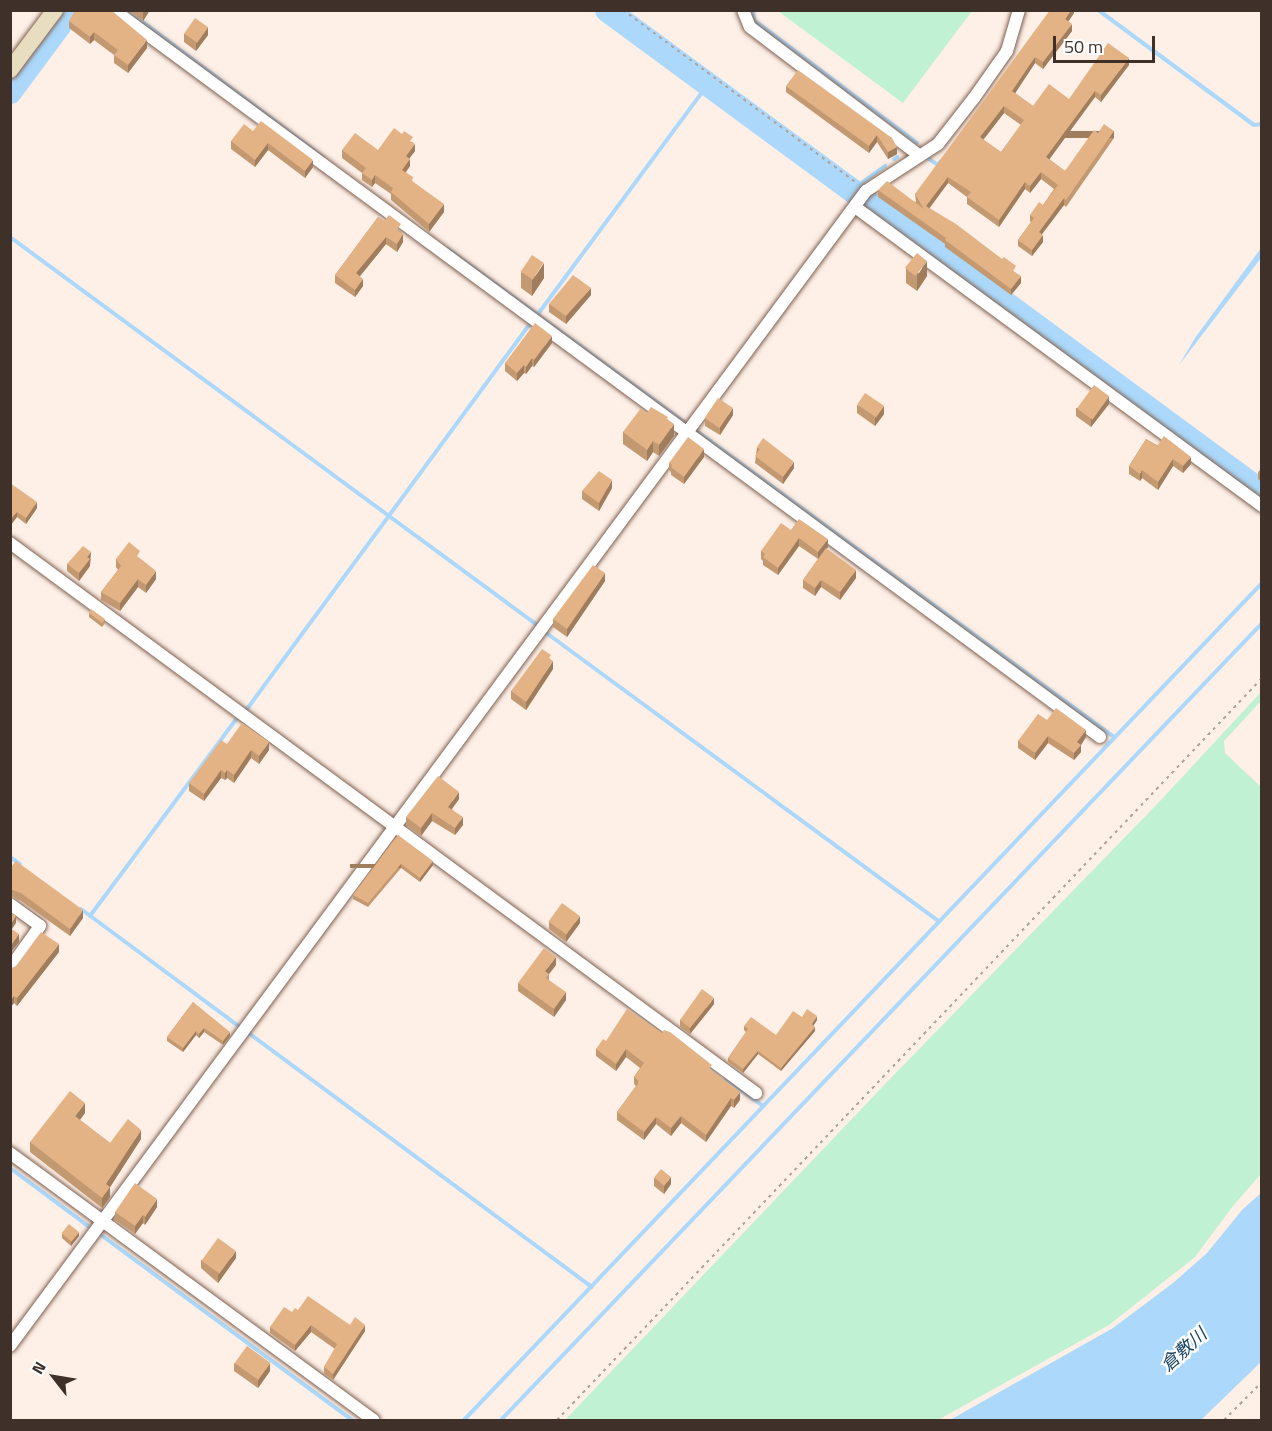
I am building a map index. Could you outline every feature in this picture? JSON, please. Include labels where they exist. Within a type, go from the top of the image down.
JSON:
[{"type":"street","points":[[10,70],[55,10]]},
{"type":"street","points":[[114,10],[690,428],[1100,737]]},
{"type":"street","points":[[743,10],[750,27],[921,156]]},
{"type":"street","points":[[10,1346],[860,200],[946,136],[1001,62],[1012,38],[1019,10]]},
{"type":"street","points":[[860,200],[1262,506]]},
{"type":"street","points":[[10,543],[756,1093]]},
{"type":"street","points":[[10,904],[40,926],[10,968]]},
{"type":"street","points":[[10,1153],[373,1420]]},
{"type":"path","points":[[623,10],[856,182]]},
{"type":"path","points":[[557,1420],[1262,678]]},
{"type":"path","points":[[1224,1420],[1262,1382]]},
{"type":"green space","points":[[778,11],[972,11],[903,103]]},
{"type":"green space","points":[[1261,692],[1261,701],[1224,741],[1225,753],[1261,787],[1261,1174],[1233,1206],[1195,1257],[1109,1325],[938,1420],[565,1420],[890,1079],[1161,800]]},
{"type":"water","points":[[1096,11],[1103,11],[1255,123],[1261,122],[1261,126],[1253,127]]},
{"type":"water","points":[[1261,248],[1261,258],[1179,365],[1195,338]]},
{"type":"water","name":"倉敷川","points":[[1261,1193],[1261,1362],[1201,1420],[950,1420],[1113,1328],[1173,1283],[1207,1253],[1242,1210]]},
{"type":"building","points":[[75,10],[111,10],[147,40],[128,65],[114,55],[118,50],[94,32],[90,37],[69,21]]},
{"type":"building","points":[[1050,10],[1071,10],[1065,19],[1072,24],[1043,62],[1035,57],[1012,91],[1033,106],[1049,84],[1069,99],[1108,43],[1129,58],[1101,95],[1095,91],[1046,157],[1065,171],[1094,130],[1098,133],[1104,124],[1114,131],[1066,200],[1064,198],[1039,232],[1043,235],[1032,250],[1018,240],[1034,218],[1030,215],[1039,202],[1043,205],[1058,185],[1041,172],[1030,186],[1025,182],[999,220],[967,197],[971,192],[948,177],[926,206],[956,224],[1002,259],[1004,257],[1016,266],[1013,271],[1021,276],[1011,289],[945,240],[946,238],[878,190],[887,181],[924,209],[915,194]],"holes":[[[1004,106],[1024,120],[1001,152],[980,137]]]},
{"type":"building","points":[[195,18],[208,27],[197,43],[184,34]]},
{"type":"building","points":[[798,70],[892,138],[897,147],[888,152],[877,135],[869,146],[786,86]]},
{"type":"building","points":[[261,121],[313,160],[305,171],[268,143],[255,160],[231,141],[244,124],[253,131]]},
{"type":"building","points":[[394,128],[402,134],[404,131],[413,137],[410,141],[415,144],[406,156],[410,159],[402,170],[413,177],[412,181],[444,204],[429,224],[391,192],[393,188],[375,175],[372,180],[362,173],[366,168],[342,150],[355,133],[378,150]]},
{"type":"building","points":[[389,215],[401,224],[397,230],[403,234],[397,244],[386,237],[356,273],[363,279],[355,290],[335,275],[378,217],[384,221]]},
{"type":"building","points":[[917,253],[927,261],[915,276],[905,268]]},
{"type":"building","points":[[532,255],[544,263],[532,279],[521,272]]},
{"type":"building","points":[[573,275],[591,288],[566,316],[549,304]]},
{"type":"building","points":[[535,323],[552,336],[534,360],[532,358],[526,367],[524,365],[517,373],[505,363]]},
{"type":"building","points":[[1094,385],[1109,396],[1092,420],[1077,408]]},
{"type":"building","points":[[865,393],[884,406],[876,417],[857,405]]},
{"type":"building","points":[[718,398],[733,408],[720,428],[705,418]]},
{"type":"building","points":[[651,407],[668,417],[667,419],[674,424],[659,445],[653,441],[647,450],[623,432],[641,408],[647,413]]},
{"type":"building","points":[[1164,436],[1191,457],[1183,466],[1173,459],[1158,482],[1142,470],[1140,474],[1129,466],[1146,439],[1157,446]]},
{"type":"building","points":[[688,437],[704,449],[684,477],[669,463]]},
{"type":"building","points":[[763,438],[794,462],[783,477],[755,456],[760,449],[757,447]]},
{"type":"building","points":[[599,471],[612,480],[599,503],[582,491]]},
{"type":"building","points":[[10,483],[37,502],[26,518],[17,512],[10,520]]},
{"type":"building","points":[[799,519],[828,539],[818,552],[799,538],[778,568],[763,557],[765,554],[761,551],[781,523],[791,530]]},
{"type":"building","points":[[129,542],[140,551],[137,556],[156,571],[146,585],[138,579],[120,603],[101,592],[121,566],[116,559]]},
{"type":"building","points":[[83,546],[91,552],[87,557],[90,559],[79,573],[67,564]]},
{"type":"building","points":[[826,548],[856,570],[840,592],[821,580],[815,588],[803,580]]},
{"type":"building","points":[[593,565],[605,573],[567,629],[553,619]]},
{"type":"building","points":[[91,609],[105,619],[102,623],[89,613]]},
{"type":"building","points":[[542,649],[551,655],[549,658],[553,661],[526,702],[511,691]]},
{"type":"building","points":[[1056,708],[1086,730],[1077,742],[1081,745],[1074,753],[1048,736],[1035,753],[1018,741],[1038,714],[1047,720]]},
{"type":"building","points":[[242,723],[269,742],[259,756],[251,750],[234,775],[227,770],[225,773],[221,770],[204,794],[189,783],[221,740],[227,744]]},
{"type":"building","points":[[438,776],[459,792],[448,807],[463,817],[455,828],[432,813],[421,828],[406,817]]},
{"type":"building","points":[[398,835],[433,861],[420,878],[401,864],[368,903],[353,895]]},
{"type":"building","points":[[16,861],[83,910],[70,929],[21,893],[10,889],[10,868]]},
{"type":"building","points":[[562,903],[580,916],[566,935],[548,922]]},
{"type":"building","points":[[10,912],[16,916],[10,925]]},
{"type":"building","points":[[10,928],[19,934],[10,946]]},
{"type":"building","points":[[41,932],[59,944],[17,998],[14,996],[10,1001],[10,969],[16,966]]},
{"type":"building","points":[[544,948],[556,957],[545,971],[549,974],[546,978],[566,992],[554,1009],[518,983]]},
{"type":"building","points":[[702,989],[714,998],[690,1028],[680,1020]]},
{"type":"building","points":[[193,1002],[230,1032],[223,1041],[204,1028],[199,1034],[196,1031],[183,1048],[167,1037]]},
{"type":"building","points":[[627,1009],[662,1033],[664,1030],[670,1032],[712,1065],[709,1069],[740,1092],[734,1100],[731,1098],[706,1135],[681,1116],[671,1128],[656,1117],[644,1132],[617,1112],[638,1084],[638,1080],[634,1077],[644,1063],[626,1049],[616,1064],[596,1049],[603,1039],[606,1041]]},
{"type":"building","points":[[807,1009],[817,1016],[812,1024],[815,1027],[781,1068],[758,1051],[743,1069],[728,1058],[748,1029],[744,1026],[751,1017],[776,1035],[793,1011],[802,1017]]},
{"type":"building","points":[[70,1091],[85,1103],[75,1116],[110,1143],[128,1119],[141,1130],[106,1184],[110,1187],[102,1198],[30,1142]]},
{"type":"building","points":[[661,1169],[671,1177],[664,1186],[654,1178]]},
{"type":"building","points":[[135,1183],[157,1199],[145,1217],[143,1215],[135,1226],[115,1212]]},
{"type":"building","points":[[69,1224],[79,1232],[72,1242],[61,1233]]},
{"type":"building","points":[[218,1238],[236,1251],[219,1274],[202,1261]]},
{"type":"building","points":[[308,1296],[350,1325],[355,1317],[365,1325],[333,1374],[324,1367],[337,1344],[311,1325],[295,1345],[270,1327],[284,1307],[292,1312],[295,1308],[298,1310]]},
{"type":"building","points":[[247,1346],[270,1363],[258,1380],[235,1363]]},
{"type":"waterway","points":[[10,92],[71,10]]},
{"type":"waterway","points":[[127,10],[323,157]]},
{"type":"waterway","points":[[607,10],[1262,492]]},
{"type":"waterway","points":[[753,10],[754,20],[917,143]]},
{"type":"waterway","points":[[538,314],[708,84]]},
{"type":"waterway","points":[[929,159],[938,165],[940,162]]},
{"type":"waterway","points":[[852,190],[885,166]]},
{"type":"waterway","points":[[10,237],[537,625]]},
{"type":"waterway","points":[[448,249],[1114,737]]},
{"type":"waterway","points":[[247,709],[530,324]]},
{"type":"waterway","points":[[464,1420],[1262,583]]},
{"type":"waterway","points":[[501,1420],[1262,623]]},
{"type":"waterway","points":[[545,632],[938,921]]},
{"type":"waterway","points":[[90,916],[238,717]]},
{"type":"waterway","points":[[10,857],[20,864]]},
{"type":"waterway","points":[[81,909],[240,1027]]},
{"type":"waterway","points":[[250,1034],[592,1287]]},
{"type":"waterway","points":[[726,1079],[763,1106]]},
{"type":"waterway","points":[[10,1168],[88,1226]]},
{"type":"waterway","points":[[101,1235],[352,1420]]}]
